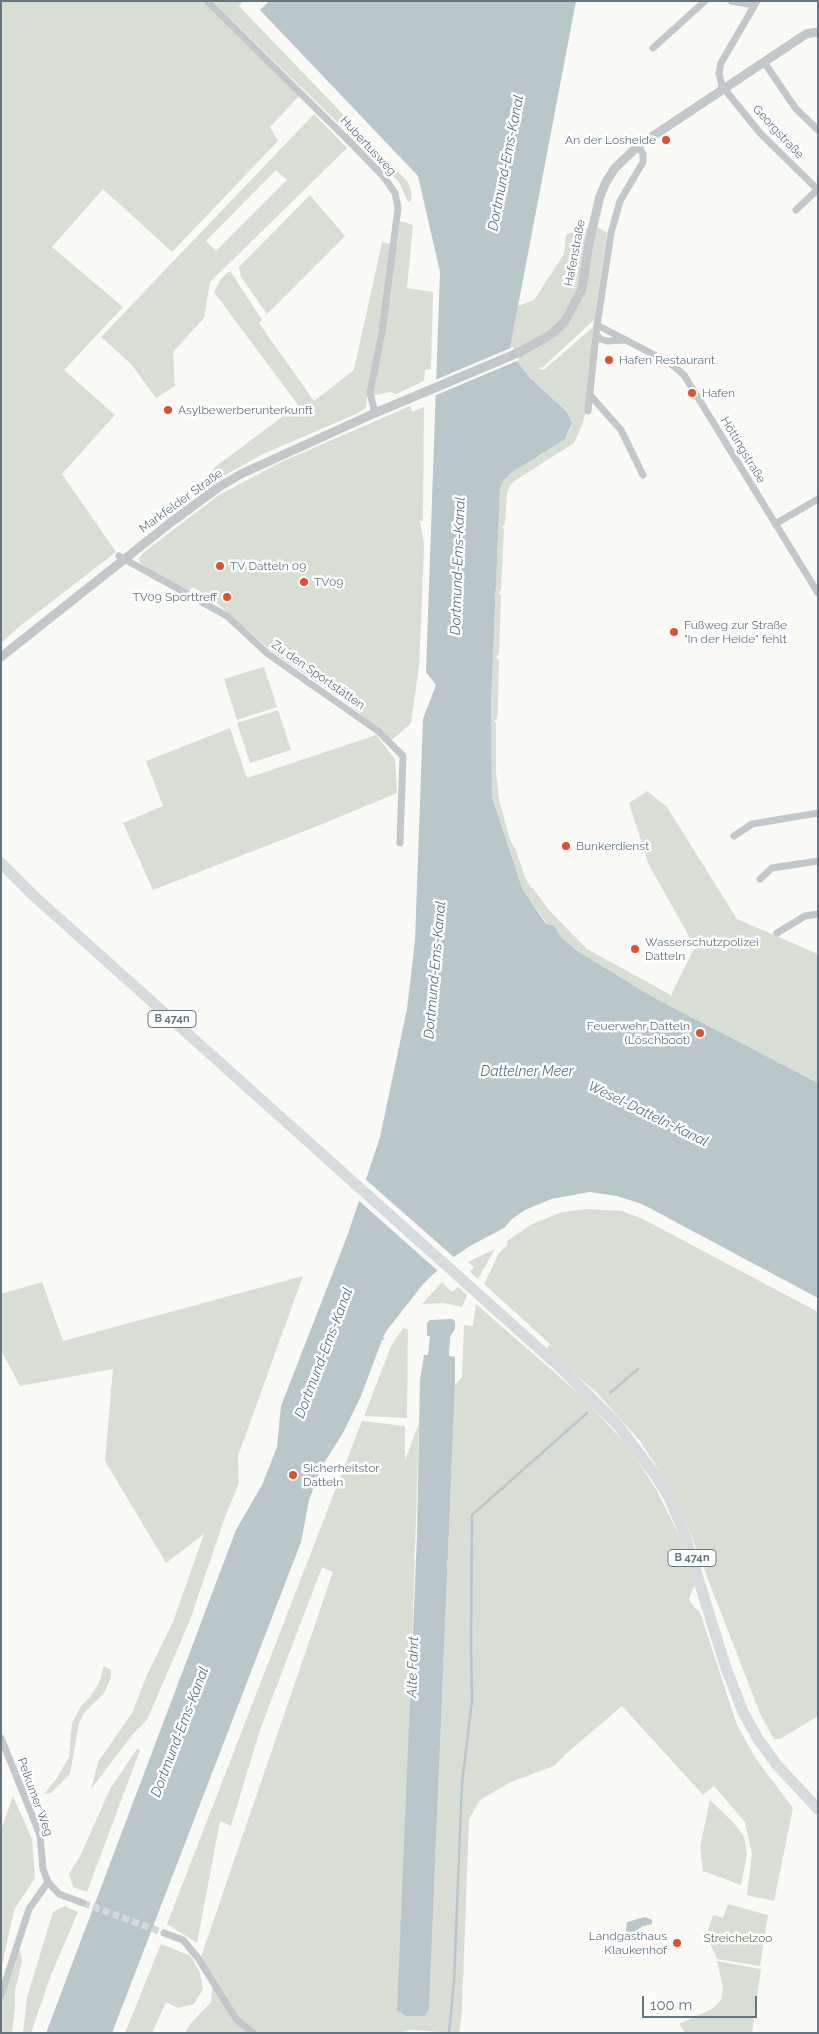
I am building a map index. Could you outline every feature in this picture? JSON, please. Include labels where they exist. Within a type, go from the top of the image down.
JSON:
[{"type":"main road","name":"B 474n","points":[[1,863],[34,896],[563,1370],[617,1424],[656,1476],[683,1530],[726,1668],[743,1712],[758,1739],[776,1765],[818,1809]]},
{"type":"street","name":"Hubertusweg","points":[[207,1],[353,145],[383,176],[395,193],[398,208],[382,332],[370,393],[375,413]]},
{"type":"street","points":[[653,48],[705,1]]},
{"type":"street","points":[[724,89],[720,73],[721,63],[756,3],[730,1]]},
{"type":"street","name":"Hafenstraße","points":[[427,391],[520,352],[553,333],[565,321],[575,305],[586,272],[589,243],[603,189],[616,168],[638,146],[806,34],[818,32]]},
{"type":"street","points":[[764,62],[796,109],[818,130]]},
{"type":"street","name":"Georgstraße","points":[[724,89],[760,133],[818,189]]},
{"type":"street","points":[[588,411],[597,325],[610,233],[616,210],[643,162],[643,154],[638,146]]},
{"type":"street","points":[[796,210],[818,189]]},
{"type":"street","name":"Höttingstraße","points":[[597,325],[670,363],[684,375],[818,592]]},
{"type":"street","name":"Höttingstraße","points":[[596,334],[600,339],[607,341],[628,340]]},
{"type":"street","name":"Markfelder Straße","points":[[1,658],[121,558],[234,478],[277,456],[427,391]]},
{"type":"street","points":[[590,395],[621,430],[643,475]]},
{"type":"street","points":[[775,524],[818,499]]},
{"type":"street","name":"Zu den Sportstätten","points":[[121,558],[194,596],[227,616],[274,659],[378,731],[403,756],[400,843]]},
{"type":"street","points":[[734,836],[752,824],[818,813]]},
{"type":"street","points":[[760,879],[772,868],[818,861]]},
{"type":"street","points":[[777,933],[805,916],[818,914]]},
{"type":"street","name":"Pelkumer Weg","points":[[1,1738],[40,1836],[43,1869],[48,1882]]},
{"type":"street","points":[[1,1995],[28,1910],[48,1882],[59,1894],[83,1903]]},
{"type":"street","points":[[164,1933],[183,1940],[198,1958],[236,2019],[253,2033]]},
{"type":"green space","points":[[1,1],[206,1],[205,4],[299,96],[270,127],[278,141],[172,252],[103,189],[52,247],[123,307],[64,370],[115,415],[62,474],[116,552],[20,626],[1,643]]},
{"type":"green space","points":[[212,1],[243,1],[239,6],[408,182],[412,194],[411,201],[408,202],[399,182]]},
{"type":"green space","points":[[314,114],[347,148],[210,282],[204,318],[173,352],[175,386],[156,398],[131,364],[101,337]],"holes":[[[276,170],[287,180],[216,251],[206,241]]]},
{"type":"green space","points":[[310,195],[345,236],[267,314],[241,277],[239,267]]},
{"type":"green space","points":[[400,221],[413,225],[407,288],[433,292],[431,369],[425,370],[424,381],[396,394],[390,392],[367,397],[366,408],[356,414],[263,454],[211,483],[209,476],[215,467],[298,405],[214,292],[221,279],[228,272],[231,272],[262,320],[259,323],[314,401],[354,370],[382,242],[397,245]]},
{"type":"green space","points":[[599,228],[607,233],[594,320],[543,367],[538,368],[545,369],[593,327],[588,405],[582,425],[574,443],[516,480],[510,485],[507,493],[505,524],[502,526],[504,530],[501,590],[499,593],[501,595],[499,654],[496,657],[499,660],[498,703],[497,719],[494,721],[496,723],[496,772],[499,799],[510,840],[516,850],[524,875],[531,888],[533,888],[548,909],[587,949],[671,995],[695,947],[649,865],[629,803],[647,791],[667,807],[737,919],[818,954],[818,1083],[651,996],[576,950],[561,937],[554,925],[547,924],[522,888],[492,797],[491,704],[500,489],[503,481],[511,473],[565,438],[570,429],[566,411],[530,378],[512,355],[510,348],[518,306],[534,300],[564,254],[566,235],[581,229]]},
{"type":"green space","name":"TV09","points":[[410,406],[412,412],[424,407],[423,521],[420,521],[424,544],[419,667],[411,723],[392,740],[345,701],[275,654],[212,599],[193,587],[189,591],[146,568],[139,558],[144,552],[219,495],[279,463]]},
{"type":"green space","points":[[264,667],[277,707],[237,720],[224,679]]},
{"type":"green space","points":[[278,710],[291,750],[250,763],[237,723]]},
{"type":"green space","points":[[230,728],[247,778],[376,735],[395,759],[397,793],[153,890],[123,823],[163,806],[146,761]]},
{"type":"green space","points":[[587,1209],[622,1211],[643,1219],[818,1312],[818,1716],[780,1739],[774,1739],[761,1716],[687,1525],[668,1485],[640,1441],[597,1393],[546,1349],[550,1344],[484,1284],[499,1253],[508,1244],[507,1241],[532,1224],[547,1218],[563,1212]]},
{"type":"green space","points":[[495,1249],[478,1279],[470,1272],[474,1267],[468,1262]]},
{"type":"green space","points":[[303,1276],[238,1456],[239,1483],[225,1517],[190,1620],[147,1720],[133,1734],[91,1789],[98,1762],[132,1713],[147,1675],[173,1622],[204,1534],[166,1563],[105,1461],[113,1369],[20,1386],[1,1350],[1,1294],[42,1282],[63,1341]]},
{"type":"green space","points":[[442,1282],[452,1292],[458,1287],[467,1295],[462,1307],[444,1303],[422,1304]]},
{"type":"green space","points":[[476,1304],[586,1400],[631,1450],[657,1491],[678,1533],[695,1584],[689,1599],[700,1612],[737,1725],[756,1759],[793,1808],[774,1901],[747,1895],[752,1854],[745,1822],[714,1786],[703,1795],[622,1706],[554,1766],[511,1782],[480,1800],[469,1819],[462,2011],[459,2033],[410,2030],[397,2033],[185,2033],[190,2024],[211,2002],[213,1979],[201,1957],[333,1572],[322,1567],[260,1730],[231,1826],[220,1821],[197,1943],[167,1924],[362,1421],[405,1426],[405,1460],[419,1423],[406,1839],[397,2010],[429,2010],[455,1385],[462,1377],[464,1325],[473,1326]]},
{"type":"green space","points":[[403,1328],[408,1329],[407,1418],[364,1416],[391,1346]]},
{"type":"green space","points":[[104,1666],[111,1670],[111,1678],[104,1693],[85,1712],[79,1723],[70,1774],[51,1793],[44,1794],[57,1778],[69,1757],[72,1723],[81,1706],[90,1697],[99,1683]]},
{"type":"green space","points":[[137,1749],[140,1750],[87,1892],[73,1887],[69,1874],[81,1854],[110,1789]]},
{"type":"green space","points":[[13,1796],[32,1839],[35,1878],[14,1910],[1,1970],[1,1830]]},
{"type":"green space","points":[[710,1800],[734,1823],[744,1837],[747,1855],[741,1885],[703,1871],[700,1847]]},
{"type":"green space","name":"Streichelzoo","points":[[728,1904],[768,1915],[760,1966],[717,1959],[709,1941],[708,1930],[713,1915],[723,1918]]},
{"type":"green space","points":[[65,1906],[78,1912],[51,1975],[31,2033],[23,2033],[27,1997],[53,1912]]},
{"type":"green space","points":[[161,1944],[191,1956],[200,1973],[203,1989],[194,2004],[178,2008],[166,2002],[152,2033],[125,2033]]},
{"type":"green space","points":[[18,1949],[20,1950],[22,1961],[15,1991],[12,2033],[1,2033],[1,2002]]},
{"type":"green space","points":[[717,1961],[761,1969],[752,2033],[685,2033],[679,2024],[712,2009],[721,2000],[723,1988]]},
{"type":"water","name":"Dattelner Meer","points":[[269,1],[576,1],[510,348],[512,355],[530,378],[566,411],[572,423],[565,439],[511,473],[503,481],[500,489],[491,704],[492,797],[522,888],[546,924],[554,925],[561,937],[576,950],[651,996],[818,1083],[818,1298],[642,1204],[617,1196],[590,1192],[551,1199],[525,1210],[512,1219],[504,1228],[470,1246],[445,1263],[424,1283],[387,1330],[361,1396],[343,1433],[322,1466],[309,1500],[301,1542],[112,2033],[46,2033],[236,1530],[262,1485],[277,1447],[281,1406],[348,1234],[380,1137],[407,1009],[415,941],[423,719],[436,685],[426,672],[440,272],[418,176],[260,10]]},
{"type":"water","name":"Alte Fahrt","points":[[452,1319],[455,1321],[455,1329],[450,1337],[449,1356],[455,1357],[455,1385],[429,2010],[424,2016],[406,2016],[397,2010],[417,1536],[420,1380],[424,1355],[428,1355],[430,1336],[427,1336],[427,1323],[430,1320]]},
{"type":"water","points":[[645,1917],[652,1920],[652,1924],[643,1926],[629,1936],[626,1930],[627,1922]]},
{"type":"pier","points":[[513,347],[519,360],[434,396],[435,380]]},
{"type":"pier","points":[[364,1178],[456,1259],[439,1272],[357,1199]]},
{"type":"waterway","points":[[610,1393],[638,1369]]},
{"type":"waterway","points":[[449,2033],[454,1982],[462,1783],[472,1701],[472,1515],[587,1413]]},
{"type":"tunnel","points":[[83,1903],[164,1933]]},
{"type":"place","name":"An der Losheide","points":[[666,140]]},
{"type":"place","name":"Hafen Restaurant","points":[[609,360]]},
{"type":"place","name":"Hafen","points":[[692,393]]},
{"type":"place","name":"Asylbewerberunterkunft","points":[[168,410]]},
{"type":"place","name":"TV Datteln 09","points":[[220,566]]},
{"type":"place","name":"TV09","points":[[304,582]]},
{"type":"place","name":"TV09 Sporttreff","points":[[227,597]]},
{"type":"place","name":"Fußweg zur Straße \"In der Heide\" fehlt","points":[[674,632]]},
{"type":"place","name":"Bunkerdienst","points":[[566,846]]},
{"type":"place","name":"Wasserschutzpolizei Datteln","points":[[635,949]]},
{"type":"place","name":"Feuerwehr Datteln (Löschboot)","points":[[700,1033]]},
{"type":"place","name":"Sicherheitstor Datteln","points":[[293,1475]]},
{"type":"place","name":"Landgasthaus Klaukenhof","points":[[677,1943]]},
{"type":"water label","name":"Dortmund-Ems-Kanal","points":[[506,163]]},
{"type":"water label","name":"Dortmund-Ems-Kanal","points":[[458,566]]},
{"type":"water label","name":"Dortmund-Ems-Kanal","points":[[435,970]]},
{"type":"water label","name":"Wesel-Datteln-Kanal","points":[[648,1114]]},
{"type":"water label","name":"Dortmund-Ems-Kanal","points":[[324,1353]]},
{"type":"water label","name":"Dortmund-Ems-Kanal","points":[[180,1732]]}]
